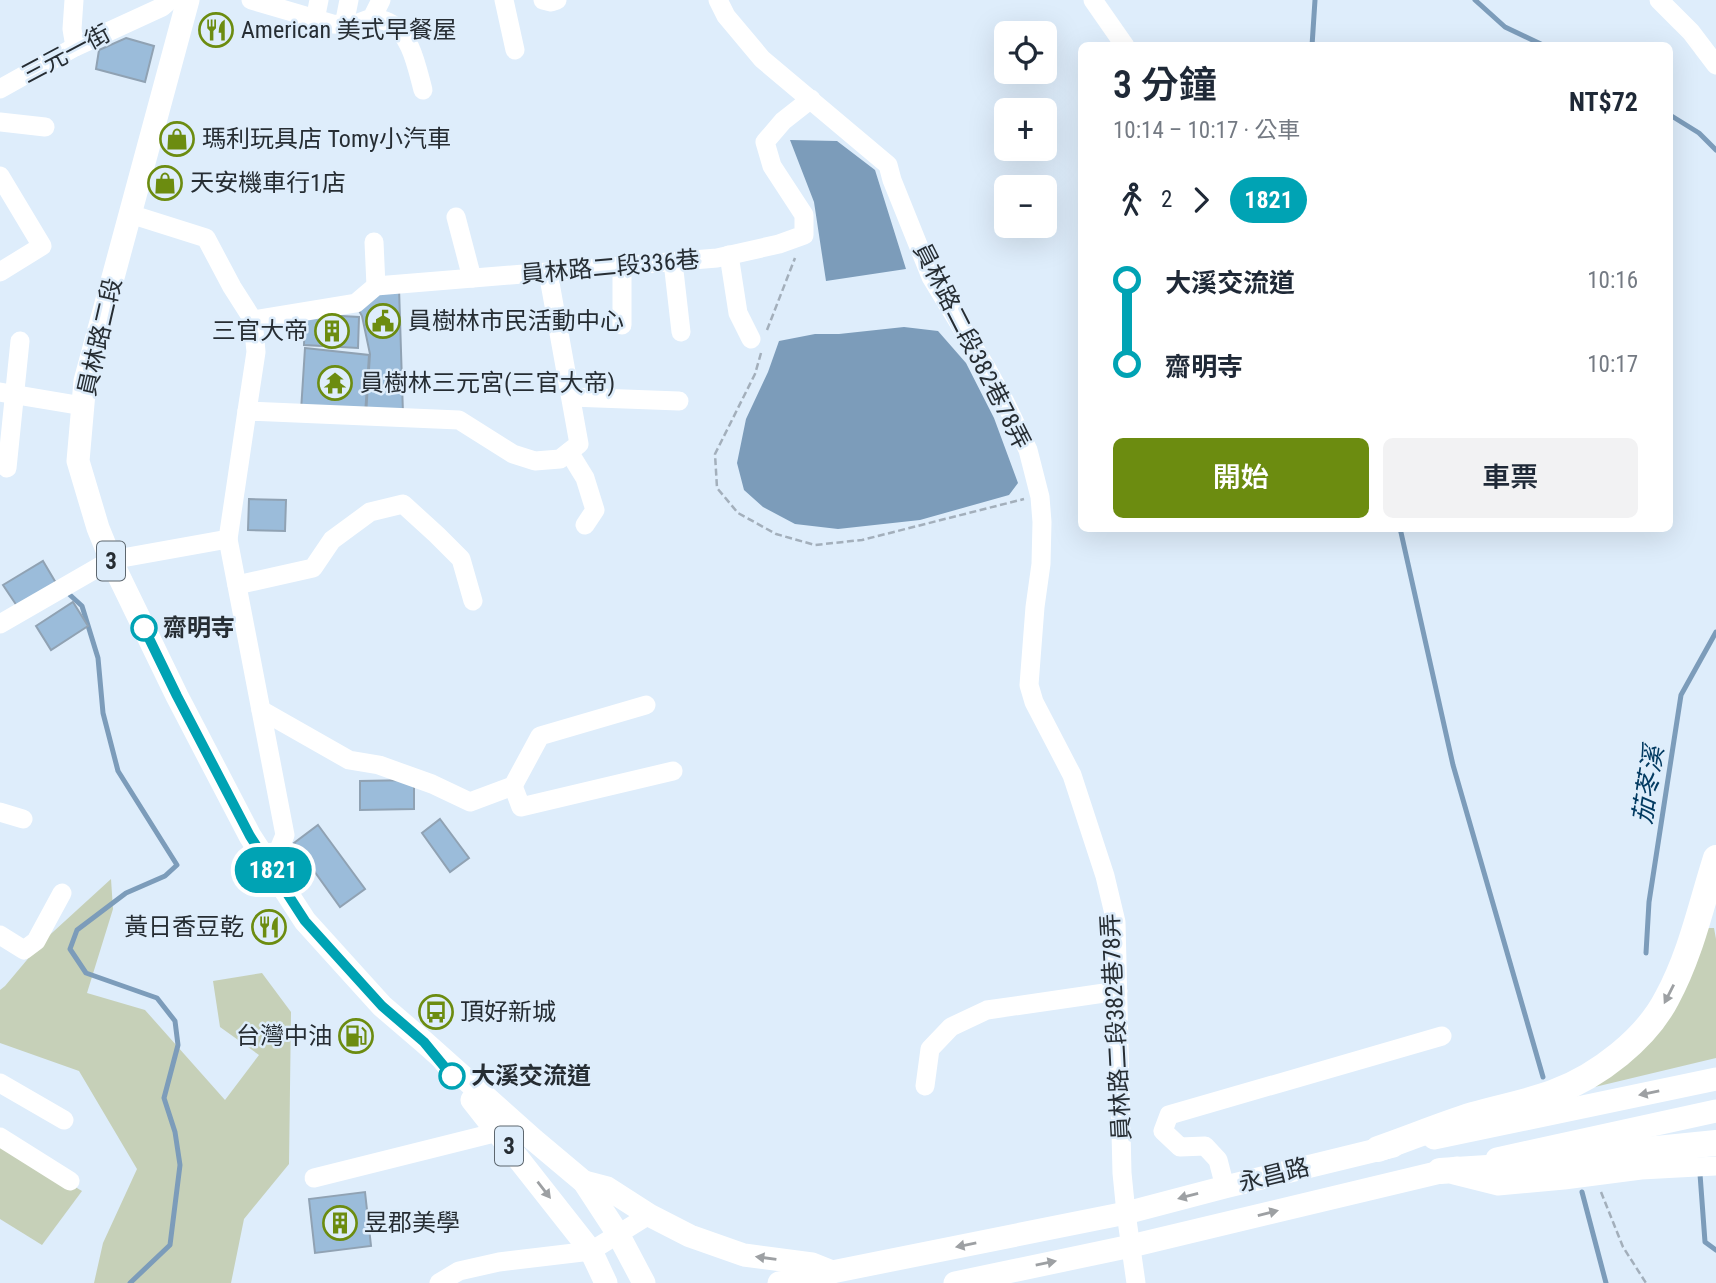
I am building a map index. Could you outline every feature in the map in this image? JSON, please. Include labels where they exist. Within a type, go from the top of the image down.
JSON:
[{"type":"highway","points":[[1378,1149],[1473,1116],[1555,1092],[1587,1077],[1637,1039],[1667,999],[1681,969],[1716,858]]},
{"type":"highway","points":[[1440,1171],[1536,1165],[1587,1156],[1716,1143]]},
{"type":"main road","name":"員林路二段","points":[[188,0],[85,381],[78,461],[98,528],[177,696],[250,836],[305,921],[382,1006],[584,1182],[618,1234],[645,1283]]},
{"type":"main road","name":"員林路二段","points":[[424,1042],[591,1251],[606,1283]]},
{"type":"main road","name":"永昌路","points":[[779,1283],[811,1279],[832,1272],[1126,1213],[1378,1149],[1716,1079]]},
{"type":"main road","name":"永昌路","points":[[955,1283],[1131,1246],[1440,1171],[1716,1111]]},
{"type":"main road","points":[[584,1182],[607,1188],[649,1215],[690,1236],[744,1255],[812,1264],[832,1272]]},
{"type":"street","points":[[74,0],[72,29],[75,47]]},
{"type":"street","name":"三元一街","points":[[0,89],[75,47],[162,7],[170,0]]},
{"type":"street","points":[[251,0],[315,20],[344,25],[353,25],[378,5],[387,21],[397,27],[412,50],[423,90]]},
{"type":"street","points":[[315,20],[319,0]]},
{"type":"street","points":[[344,25],[349,0]]},
{"type":"street","points":[[504,0],[515,50]]},
{"type":"street","points":[[542,0],[557,0]]},
{"type":"street","name":"員林路二段382巷78弄","points":[[719,0],[726,16],[762,59],[888,165],[931,277],[987,369],[1028,450],[1040,497],[1042,522],[1030,685],[1034,702],[1072,775],[1105,876],[1116,922],[1122,1173],[1136,1283]]},
{"type":"street","points":[[1093,0],[1122,42]]},
{"type":"street","points":[[1659,0],[1691,32],[1716,65]]},
{"type":"street","points":[[804,235],[804,215],[772,166],[765,142],[783,121],[811,99]]},
{"type":"street","points":[[0,122],[45,127]]},
{"type":"street","points":[[0,272],[42,246],[2,183]]},
{"type":"street","points":[[130,214],[206,238],[253,320],[256,352],[228,539],[285,835],[271,868]]},
{"type":"street","points":[[456,217],[472,278]]},
{"type":"street","name":"員林路二段336巷","points":[[253,320],[356,303],[376,286],[729,256],[804,235]]},
{"type":"street","points":[[374,242],[376,286]]},
{"type":"street","points":[[729,256],[738,313],[760,341]]},
{"type":"street","points":[[673,262],[681,332]]},
{"type":"street","points":[[622,266],[622,326]]},
{"type":"street","points":[[247,411],[459,420],[513,454],[535,461],[560,459],[579,444],[548,272]]},
{"type":"street","points":[[7,468],[7,392],[20,341]]},
{"type":"street","points":[[7,392],[83,406]]},
{"type":"street","points":[[571,397],[679,401]]},
{"type":"street","points":[[569,452],[585,478],[595,510],[585,525]]},
{"type":"street","points":[[237,585],[313,568],[332,540],[370,512],[402,505],[437,534],[461,559],[472,601]]},
{"type":"street","points":[[0,624],[111,559],[228,539]]},
{"type":"street","points":[[261,710],[349,760],[379,765],[432,784],[470,802],[513,786],[540,736],[646,705]]},
{"type":"street","points":[[513,786],[521,807],[673,771]]},
{"type":"street","points":[[0,812],[23,819]]},
{"type":"street","points":[[0,935],[24,950],[36,941],[62,892]]},
{"type":"street","points":[[925,1086],[930,1049],[951,1027],[987,1010],[1118,991]]},
{"type":"street","points":[[1225,1187],[1218,1160],[1205,1146],[1180,1147],[1163,1131],[1169,1115],[1442,1036]]},
{"type":"street","points":[[0,1083],[64,1120]]},
{"type":"street","points":[[314,1178],[498,1132]]},
{"type":"street","points":[[0,1137],[70,1181]]},
{"type":"street","points":[[1440,1171],[1497,1186],[1641,1170],[1716,1166]]},
{"type":"street","points":[[439,1283],[499,1262],[591,1251],[649,1215]]},
{"type":"path","points":[[804,235],[760,341],[755,374],[715,454],[717,488],[738,513],[776,534],[815,545],[862,540],[1040,497]]},
{"type":"path","points":[[1595,1176],[1623,1247],[1646,1283]]},
{"type":"green space","points":[[111,879],[113,909],[87,993],[145,1010],[225,1100],[259,1055],[220,1027],[213,981],[262,973],[291,1012],[289,1164],[244,1219],[231,1283],[94,1283],[103,1243],[137,1169],[79,1071],[0,1043],[0,990],[42,942]]},
{"type":"green space","points":[[1705,928],[1714,928],[1716,939],[1716,1058],[1578,1091],[1604,1076]]},
{"type":"green space","points":[[0,1142],[82,1191],[42,1245],[0,1219]]},
{"type":"water","points":[[790,140],[837,141],[875,170],[906,269],[826,281],[814,202]]},
{"type":"water","points":[[904,327],[938,331],[966,363],[994,418],[1018,483],[1009,495],[920,520],[838,529],[795,524],[763,507],[744,490],[737,463],[746,419],[779,341],[815,334]]},
{"type":"building","points":[[126,38],[154,46],[145,82],[96,69],[99,50]]},
{"type":"building","points":[[399,288],[403,414],[366,415],[370,354],[362,316],[357,307],[377,290]]},
{"type":"building","name":"三官大帝","points":[[305,314],[359,317],[358,348],[304,345]]},
{"type":"building","name":"員樹林三元宮(三官大帝)","points":[[305,348],[369,355],[365,415],[301,411]]},
{"type":"building","points":[[249,499],[286,500],[285,531],[248,530]]},
{"type":"building","points":[[43,561],[56,583],[17,606],[3,585]]},
{"type":"building","points":[[73,602],[88,626],[51,650],[36,626]]},
{"type":"building","points":[[414,780],[414,809],[360,810],[360,781]]},
{"type":"building","points":[[440,819],[469,858],[450,872],[422,833]]},
{"type":"building","points":[[318,825],[365,889],[340,907],[294,843]]},
{"type":"building","name":"昱郡美學","points":[[365,1192],[371,1246],[315,1253],[309,1199]]},
{"type":"waterway","points":[[1312,42],[1315,0]]},
{"type":"waterway","name":"茄苳溪","points":[[1475,0],[1505,27],[1537,42]]},
{"type":"waterway","name":"茄苳溪","points":[[1673,117],[1699,133],[1716,150]]},
{"type":"waterway","points":[[1401,532],[1453,765],[1543,1077]]},
{"type":"waterway","points":[[70,595],[82,606],[98,658],[103,713],[118,771],[177,865],[165,876],[126,893],[77,930],[70,949],[86,973],[157,998],[175,1021],[178,1045],[164,1098],[175,1132],[180,1165],[170,1245],[130,1283]]},
{"type":"waterway","name":"茄苳溪","points":[[1646,953],[1649,902],[1681,695],[1716,632]]},
{"type":"waterway","name":"茄苳溪","points":[[1700,1174],[1705,1242],[1716,1250]]},
{"type":"waterway","points":[[1582,1192],[1606,1283]]},
{"type":"bus line","name":"1821","points":[[144,628],[250,836],[305,921],[382,1006],[424,1042],[452,1076]]},
{"type":"place","name":"American 美式早餐屋","points":[[216,30]]},
{"type":"place","name":"瑪利玩具店 Tomy小汽車","points":[[177,139]]},
{"type":"place","name":"天安機車行1店","points":[[165,183]]},
{"type":"place","name":"員樹林市民活動中心","points":[[383,321]]},
{"type":"place","name":"三官大帝","points":[[332,331]]},
{"type":"place","name":"員樹林三元宮(三官大帝)","points":[[335,383]]},
{"type":"place","name":"齋明寺","points":[[144,628]]},
{"type":"place","name":"黃日香豆乾","points":[[269,927]]},
{"type":"place","name":"頂好新城","points":[[436,1012]]},
{"type":"place","name":"台灣中油","points":[[356,1036]]},
{"type":"place","name":"大溪交流道","points":[[452,1076]]},
{"type":"place","name":"昱郡美學","points":[[340,1223]]}]
